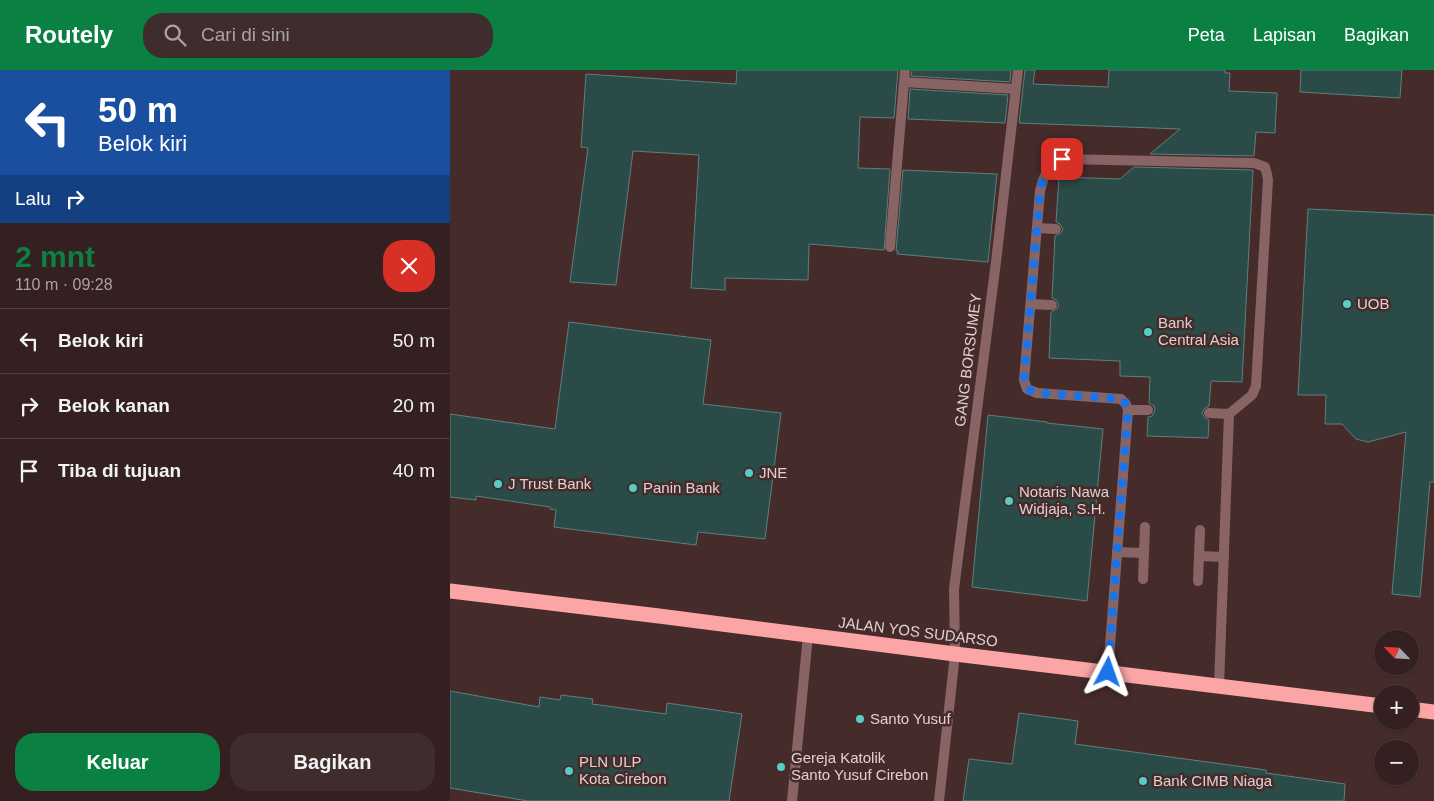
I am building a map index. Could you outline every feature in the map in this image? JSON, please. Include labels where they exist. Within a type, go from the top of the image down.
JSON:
[{"type":"highway","name":"JALAN YOS SUDARSO","points":[[450,591],[1374,705]]},
{"type":"highway","points":[[1419,710],[1434,712]]},
{"type":"street","points":[[890,246],[905,70]]},
{"type":"street","name":"GANG BORSUMEY","points":[[939,801],[955,654],[954,589],[1018,70]]},
{"type":"street","points":[[904,82],[1015,89]]},
{"type":"street","points":[[1108,672],[1128,410],[1126,404],[1121,399],[1037,393],[1027,389],[1024,380],[1040,191],[1044,176],[1052,165],[1062,159],[1254,163],[1265,167],[1268,180],[1256,386],[1252,395],[1230,414],[1209,413]]},
{"type":"street","points":[[1037,228],[1056,229]]},
{"type":"street","points":[[1031,304],[1052,305]]},
{"type":"street","points":[[1128,410],[1148,410]]},
{"type":"street","points":[[1218,686],[1230,414]]},
{"type":"street","points":[[1143,579],[1146,527]]},
{"type":"street","points":[[1198,582],[1200,530]]},
{"type":"street","points":[[1117,552],[1144,553]]},
{"type":"street","points":[[1199,556],[1224,557]]},
{"type":"street","points":[[792,801],[808,635]]},
{"type":"building","points":[[737,70],[898,70],[894,118],[860,117],[858,168],[890,169],[884,250],[809,244],[808,280],[725,278],[725,290],[691,288],[699,155],[633,151],[616,285],[570,282],[588,148],[581,147],[586,74],[736,84]]},
{"type":"building","points":[[912,70],[1011,70],[1010,82],[911,76]]},
{"type":"building","points":[[1025,70],[1035,70],[1033,84],[1108,87],[1109,70],[1225,70],[1225,73],[1230,73],[1229,91],[1277,93],[1275,133],[1256,132],[1254,156],[1150,154],[1180,129],[1019,123]]},
{"type":"building","points":[[1301,70],[1402,70],[1400,98],[1300,92]]},
{"type":"building","points":[[910,89],[1008,95],[1005,123],[908,119]]},
{"type":"building","name":"Bank Central Asia","points":[[1134,167],[1253,170],[1242,382],[1211,381],[1209,406],[1202,413],[1209,420],[1208,438],[1147,436],[1148,417],[1152,416],[1155,410],[1154,406],[1149,403],[1150,377],[1120,376],[1120,361],[1049,358],[1051,312],[1057,309],[1059,305],[1052,298],[1055,236],[1061,233],[1063,229],[1056,222],[1059,177],[1120,179]]},
{"type":"building","points":[[903,170],[997,174],[988,262],[897,254]]},
{"type":"building","points":[[1308,209],[1434,215],[1434,482],[1430,482],[1420,597],[1392,594],[1406,432],[1368,442],[1356,439],[1342,424],[1325,424],[1326,395],[1298,395]]},
{"type":"building","points":[[569,322],[711,340],[703,404],[781,413],[765,539],[698,532],[696,545],[554,527],[556,510],[550,509],[550,507],[476,496],[476,500],[450,497],[450,414],[555,429]]},
{"type":"building","points":[[988,415],[1103,429],[1087,601],[972,587]]},
{"type":"building","points":[[450,691],[539,707],[540,697],[560,700],[561,695],[593,699],[592,704],[666,714],[667,703],[742,714],[729,801],[528,801],[450,788]]},
{"type":"building","points":[[1019,713],[1078,721],[1075,744],[1266,770],[1266,773],[1345,784],[1344,801],[963,801],[969,759],[1012,764]]},
{"type":"place","name":"UOB","points":[[1347,304]]},
{"type":"place","name":"Bank Central Asia","points":[[1148,332]]},
{"type":"place","name":"JNE","points":[[749,473]]},
{"type":"place","name":"J Trust Bank","points":[[498,484]]},
{"type":"place","name":"Panin Bank","points":[[633,488]]},
{"type":"place","name":"Notaris Nawa Widjaja, S.H.","points":[[1009,501]]},
{"type":"place","name":"Santo Yusuf","points":[[860,719]]},
{"type":"place","name":"Gereja Katolik Santo Yusuf Cirebon","points":[[781,767]]},
{"type":"place","name":"PLN ULP Kota Cirebon","points":[[569,771]]},
{"type":"place","name":"Bank CIMB Niaga","points":[[1143,781]]},
{"type":"route","points":[[1062,159],[1052,165],[1044,176],[1040,191],[1024,380],[1027,389],[1037,393],[1121,399],[1126,404],[1128,410],[1108,672]]}]
